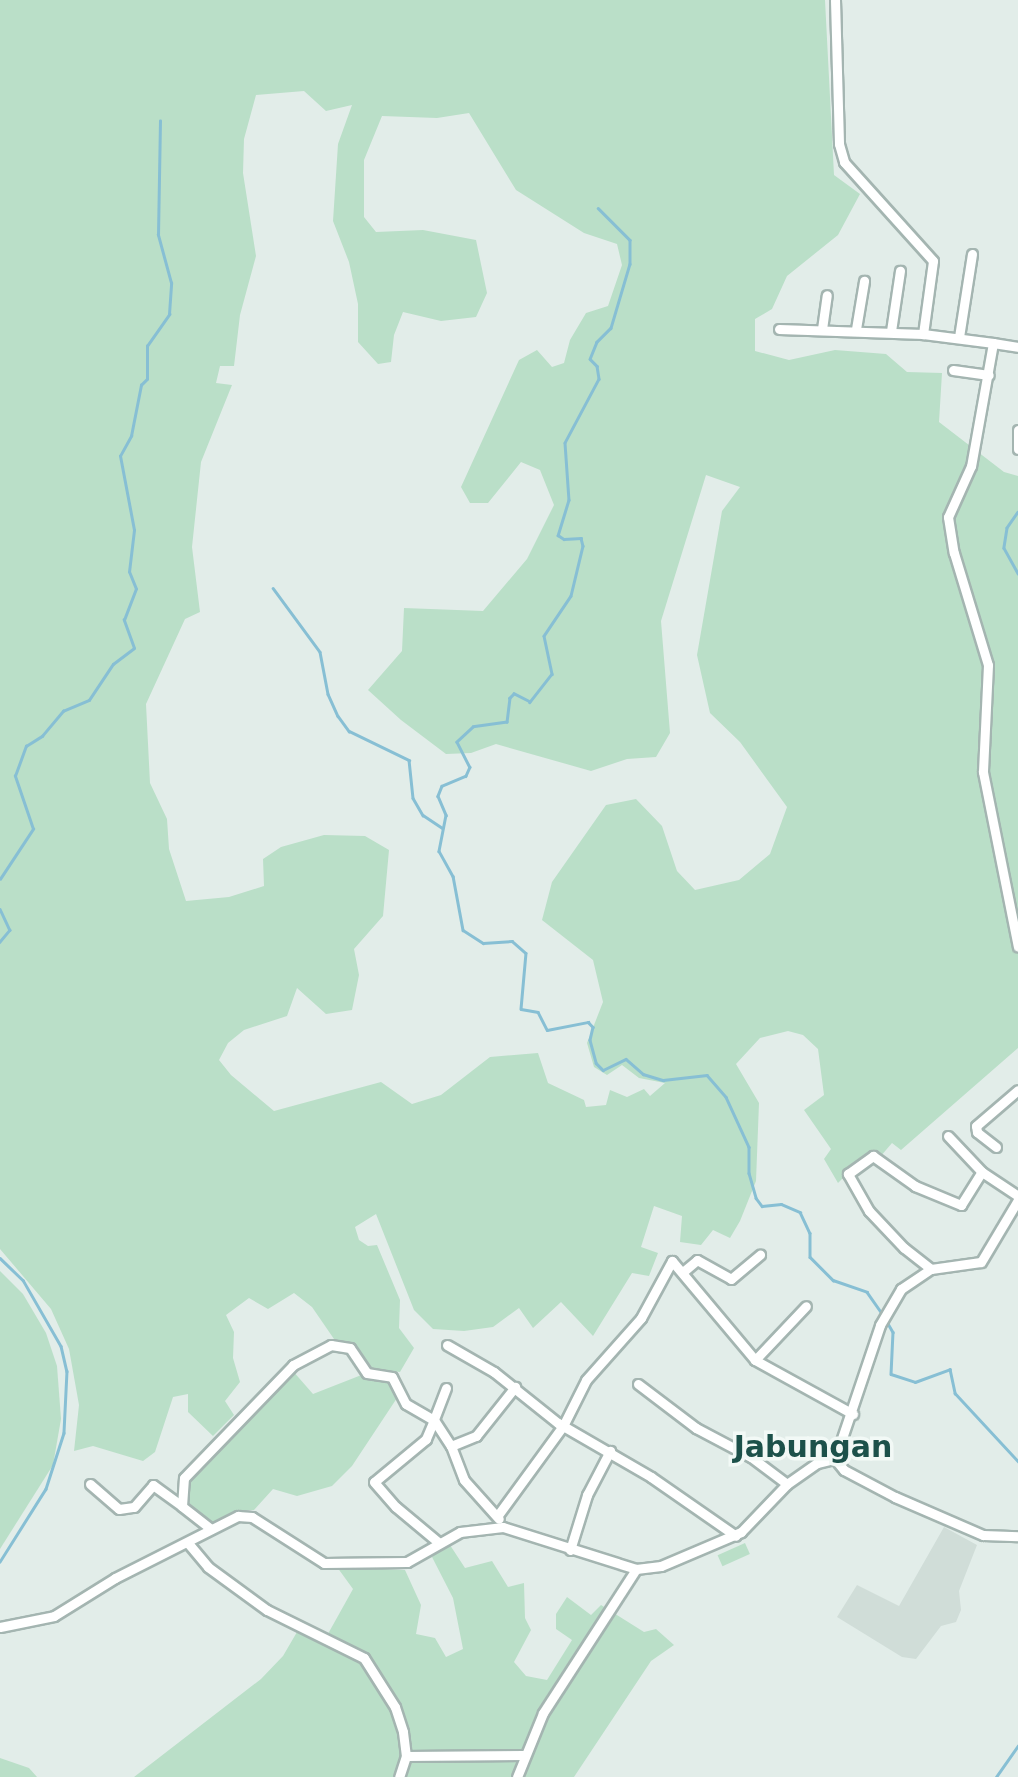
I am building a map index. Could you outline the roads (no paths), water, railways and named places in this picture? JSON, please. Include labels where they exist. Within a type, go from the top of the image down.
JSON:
[{"type":"street","points":[[835,0],[839,144],[844,162],[933,261],[923,334]]},
{"type":"street","points":[[959,337],[972,254]]},
{"type":"street","points":[[891,331],[900,271]]},
{"type":"street","points":[[856,329],[864,281]]},
{"type":"street","points":[[822,329],[827,295]]},
{"type":"street","points":[[779,329],[891,331],[959,337],[1018,347]]},
{"type":"street","points":[[993,343],[971,466],[948,517],[954,553],[988,665],[983,772],[1018,947]]},
{"type":"street","points":[[953,370],[989,375]]},
{"type":"street","points":[[1018,430],[1018,449]]},
{"type":"street","points":[[996,1147],[976,1128],[1017,1092]]},
{"type":"street","points":[[835,1459],[853,1414],[880,1325],[905,1285],[931,1269],[981,1262],[1018,1198],[982,1172],[948,1136]]},
{"type":"street","points":[[931,1269],[904,1248],[869,1210],[848,1174],[873,1156],[919,1188],[963,1205],[982,1172]]},
{"type":"street","points":[[684,1271],[697,1260],[731,1279],[760,1255]]},
{"type":"street","points":[[498,1516],[563,1426],[586,1380],[641,1318],[668,1263],[684,1271],[755,1360],[853,1414]]},
{"type":"street","points":[[755,1360],[806,1306]]},
{"type":"street","points":[[182,1506],[184,1478],[293,1365],[328,1345],[347,1346],[367,1373],[392,1377],[407,1404],[434,1420],[451,1446],[464,1480],[498,1516],[503,1527]]},
{"type":"street","points":[[447,1345],[515,1387],[563,1426],[610,1451],[736,1536]]},
{"type":"street","points":[[638,1384],[696,1428],[751,1457],[787,1484]]},
{"type":"street","points":[[451,1446],[477,1436],[515,1387]]},
{"type":"street","points":[[438,1542],[396,1507],[374,1482],[426,1440],[446,1388]]},
{"type":"street","points":[[570,1550],[587,1495],[610,1451]]},
{"type":"street","points":[[0,1627],[54,1616],[115,1578],[188,1543],[232,1517],[252,1517],[310,1557],[329,1564],[407,1562],[438,1542],[460,1532],[503,1527],[636,1569],[683,1560],[736,1536],[787,1484],[817,1462],[835,1459]]},
{"type":"street","points":[[835,1459],[844,1469],[895,1497],[983,1535],[1018,1536]]},
{"type":"street","points":[[90,1484],[119,1509],[134,1507],[153,1485],[211,1529]]},
{"type":"street","points":[[188,1543],[208,1567],[267,1611],[364,1658],[395,1707],[406,1756],[399,1777]]},
{"type":"street","points":[[517,1777],[523,1755],[543,1713],[636,1569]]},
{"type":"street","points":[[406,1756],[523,1755]]},
{"type":"waterway","points":[[0,879],[33,829],[15,776],[26,746],[42,736],[63,711],[89,700],[113,664],[134,648],[124,620],[136,589],[129,572],[134,530],[120,456],[131,436],[141,385],[147,379],[147,346],[169,314],[171,283],[158,235],[160,121]]},
{"type":"waterway","points":[[598,208],[630,240],[630,264],[611,328],[597,342],[590,359],[597,366],[599,379],[565,443],[569,500],[558,535],[564,539],[581,538],[583,546],[571,596],[544,636],[552,674],[530,702],[514,694],[510,698],[507,722],[473,727],[457,742],[470,767],[466,776],[442,786],[438,796],[446,815],[439,851],[453,876],[463,930],[483,943],[512,941],[526,953],[521,1009],[538,1012],[547,1030],[588,1022],[593,1027],[590,1040],[596,1063],[603,1070],[626,1059],[643,1074],[663,1080],[707,1075],[726,1097],[749,1147],[749,1173],[756,1198],[762,1206],[781,1204],[800,1212],[810,1233],[810,1257],[833,1280],[867,1292],[883,1315]]},
{"type":"waterway","points":[[1018,512],[1007,528],[1004,548],[1018,573]]},
{"type":"waterway","points":[[273,588],[320,652],[328,694],[338,716],[349,731],[409,760],[413,798],[423,815],[442,828]]},
{"type":"waterway","points":[[0,909],[10,930],[0,942]]},
{"type":"waterway","points":[[0,1258],[23,1280],[61,1346],[67,1371],[64,1433],[46,1489],[0,1562]]},
{"type":"waterway","points":[[886,1320],[893,1332],[891,1374],[915,1382],[950,1369],[955,1393],[1018,1461]]},
{"type":"waterway","points":[[996,1777],[1018,1746]]},
{"type":"district","name":"Jabungan","points":[[813,1447]]}]
